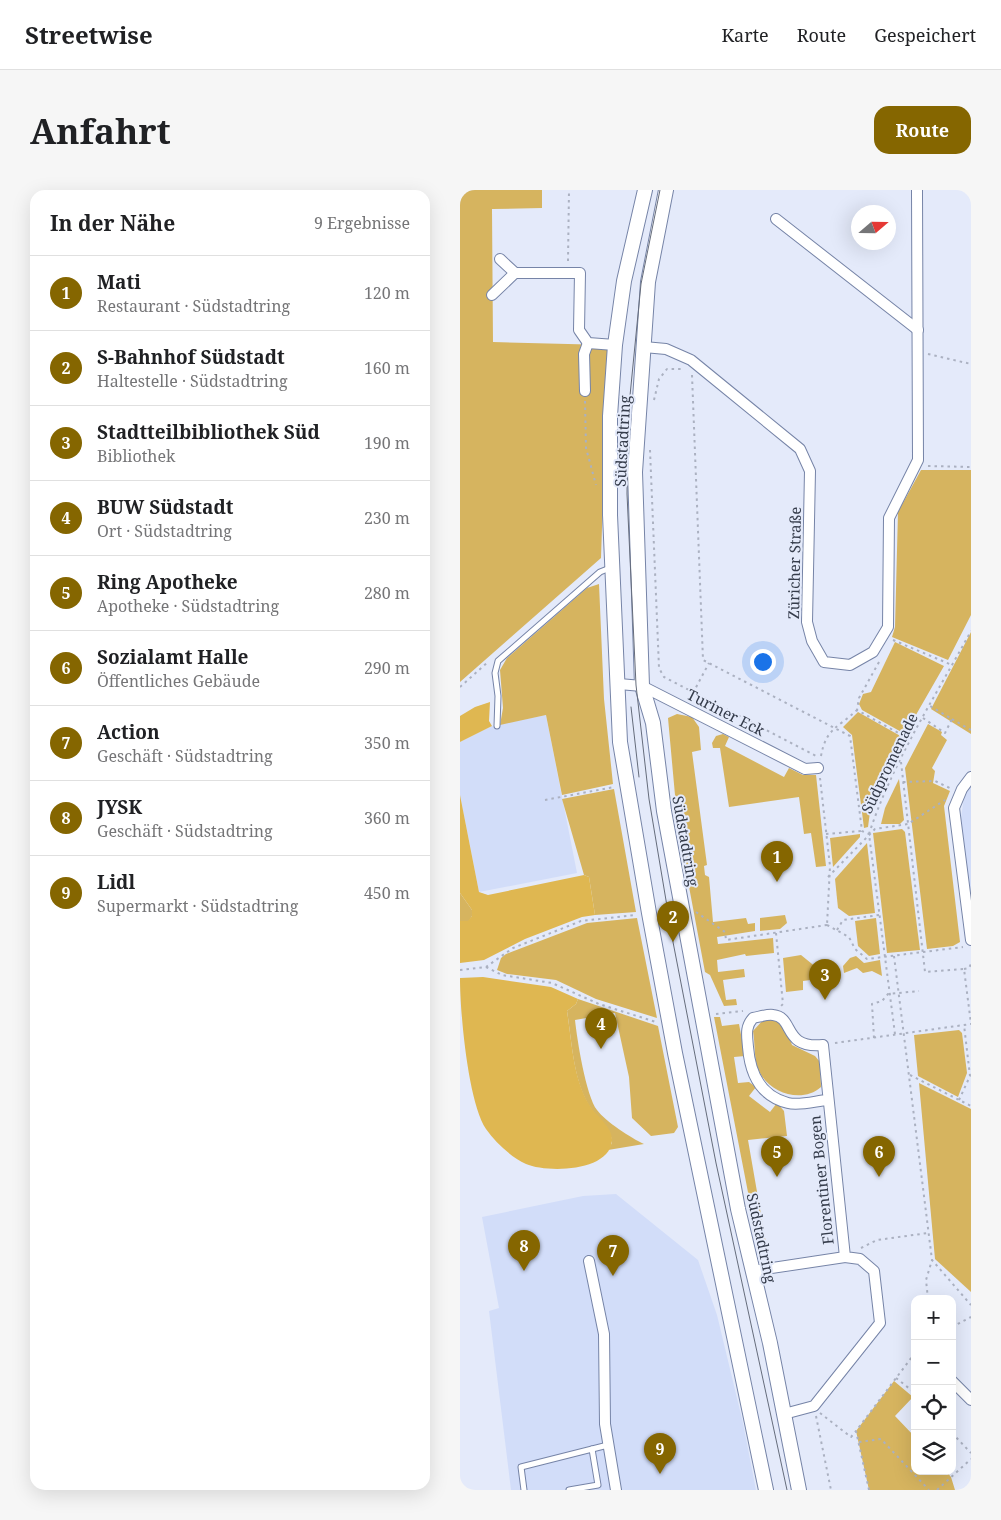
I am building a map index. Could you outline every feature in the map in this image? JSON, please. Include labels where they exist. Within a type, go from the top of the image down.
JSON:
[{"type":"street","name":"Südstadtring","points":[[646,190],[624,281],[615,345],[609,458],[620,742],[670,1022],[722,1287],[766,1490]]},
{"type":"street","name":"Südstadtring","points":[[666,190],[648,282],[635,472],[642,686],[653,723],[664,811],[701,1016],[752,1271],[770,1343],[799,1490]]},
{"type":"street","points":[[888,627],[889,518],[918,460],[917,190]]},
{"type":"street","points":[[776,219],[918,330]]},
{"type":"street","points":[[500,259],[515,274]]},
{"type":"street","points":[[492,294],[515,274],[580,273],[579,330],[588,343]]},
{"type":"street","points":[[588,343],[615,345]]},
{"type":"street","points":[[585,391],[584,354],[588,343]]},
{"type":"street","name":"Züricher Straße","points":[[644,347],[666,350],[691,360],[800,449],[810,471],[808,622],[812,641],[824,662],[850,665],[858,661],[873,652],[888,627]]},
{"type":"street","name":"Turiner Eck","points":[[619,684],[642,686],[805,769],[819,763]]},
{"type":"street","points":[[968,944],[954,808],[962,789],[971,777]]},
{"type":"street","points":[[753,1018],[774,1015],[781,1019],[802,1044],[823,1045]]},
{"type":"street","name":"Florentiner Bogen","points":[[753,1018],[746,1030],[750,1067],[756,1080],[768,1092],[789,1104],[828,1100]]},
{"type":"street","name":"Florentiner Bogen","points":[[823,1045],[845,1257]]},
{"type":"street","name":"Florentiner Bogen","points":[[752,1271],[845,1257],[860,1259],[874,1271],[880,1323],[814,1406]]},
{"type":"street","points":[[589,1261],[604,1334],[605,1424],[616,1490]]},
{"type":"street","points":[[956,1385],[971,1400]]},
{"type":"street","points":[[784,1414],[814,1406]]},
{"type":"lane","points":[[497,726],[498,696],[495,674],[498,662],[600,572],[613,567]]},
{"type":"lane","points":[[524,1490],[521,1467],[608,1445]]},
{"type":"lane","points":[[569,1490],[598,1485],[592,1449]]},
{"type":"path","points":[[567,273],[569,190]]},
{"type":"path","points":[[918,352],[971,364]]},
{"type":"path","points":[[691,360],[703,660],[850,736],[862,831]]},
{"type":"path","points":[[653,403],[659,378],[667,369],[685,370],[692,373]]},
{"type":"path","points":[[585,391],[586,448],[598,492]]},
{"type":"path","points":[[650,449],[659,668],[664,678],[819,763]]},
{"type":"path","points":[[915,466],[971,467]]},
{"type":"path","points":[[888,627],[886,637],[952,666]]},
{"type":"path","name":"Südpromenade","points":[[895,1034],[888,994],[869,834],[877,809],[911,740],[971,632]]},
{"type":"path","points":[[827,925],[830,866],[819,763],[823,745],[832,728],[846,720],[856,710],[858,698],[879,661]]},
{"type":"path","points":[[693,693],[709,663]]},
{"type":"path","points":[[930,706],[971,730]]},
{"type":"path","points":[[856,710],[911,740]]},
{"type":"path","points":[[923,718],[945,733],[952,719]]},
{"type":"path","points":[[901,761],[925,972],[964,969],[969,968],[971,964]]},
{"type":"path","points":[[903,782],[935,781],[953,789]]},
{"type":"path","points":[[546,800],[627,785]]},
{"type":"path","points":[[828,877],[875,829],[908,824],[947,798]]},
{"type":"path","points":[[826,834],[862,831],[869,834]]},
{"type":"path","points":[[695,911],[725,932],[726,940],[827,925],[848,937],[856,949],[867,959],[968,944]]},
{"type":"path","points":[[460,970],[486,967],[513,948],[582,921],[640,915]]},
{"type":"path","points":[[838,930],[843,920],[879,915]]},
{"type":"path","points":[[774,1015],[782,1004],[776,932]]},
{"type":"path","points":[[894,956],[932,1260],[926,1280],[928,1295]]},
{"type":"path","points":[[486,967],[502,976],[552,983],[599,1004],[658,1023],[670,1022]]},
{"type":"path","points":[[823,1045],[971,1024],[964,969]]},
{"type":"path","points":[[874,1038],[872,1004],[882,1001],[888,994],[919,991]]},
{"type":"path","points":[[701,1016],[739,1010],[747,1011],[753,1018]]},
{"type":"path","points":[[959,1100],[970,1076],[964,1025]]},
{"type":"path","points":[[910,1075],[971,1106]]},
{"type":"path","points":[[845,1257],[877,1240],[928,1234]]},
{"type":"path","points":[[932,1260],[971,1305]]},
{"type":"path","points":[[956,1325],[971,1317]]},
{"type":"path","points":[[967,1320],[971,1324]]},
{"type":"path","points":[[814,1406],[851,1438],[911,1358]]},
{"type":"path","points":[[896,1378],[911,1390]]},
{"type":"path","points":[[814,1406],[831,1490]]},
{"type":"path","points":[[856,1431],[869,1490]]},
{"type":"path","points":[[956,1437],[971,1453]]},
{"type":"path","points":[[859,1442],[881,1439],[929,1490]]},
{"type":"path","points":[[937,1490],[971,1459]]},
{"type":"shaded area","points":[[460,190],[542,190],[542,208],[492,209],[493,342],[608,345],[601,558],[460,682]]},
{"type":"shaded area","points":[[921,470],[971,470],[971,615],[948,660],[892,637],[895,627],[898,512]]},
{"type":"shaded area","points":[[599,584],[604,699],[613,784],[562,795],[546,715],[500,725],[503,708],[500,670],[507,658],[587,588]]},
{"type":"shaded area","points":[[971,632],[971,734],[931,709]]},
{"type":"shaded area","points":[[895,642],[944,666],[905,734],[862,710],[859,704],[863,694],[871,692]]},
{"type":"shaded area","points":[[490,702],[489,721],[492,726],[460,742],[460,716],[475,707]]},
{"type":"shaded area","points":[[858,712],[904,738],[872,797],[868,827],[864,828],[852,735],[843,727]]},
{"type":"shaded area","points":[[677,714],[692,717],[699,727],[701,750],[692,752],[707,865],[704,866],[705,875],[709,877],[713,922],[746,918],[748,924],[755,923],[755,931],[717,937],[718,944],[773,938],[774,953],[746,956],[745,954],[717,960],[718,972],[744,969],[745,977],[723,980],[726,1000],[736,999],[737,1005],[724,1006],[710,975],[705,972],[678,828],[668,718]]},
{"type":"shaded area","points":[[546,715],[577,873],[479,892],[460,795],[460,742],[492,726]]},
{"type":"shaded area","points":[[928,724],[942,732],[941,735],[947,740],[932,768],[935,771],[933,783],[950,791],[944,806],[960,942],[953,946],[927,949],[905,768]]},
{"type":"shaded area","points":[[723,734],[729,737],[725,746],[784,777],[789,768],[803,775],[816,775],[826,866],[816,867],[811,833],[804,834],[799,797],[729,807],[720,748],[713,748],[712,743],[716,736]]},
{"type":"shaded area","points":[[899,779],[904,820],[900,824],[881,824],[885,808]]},
{"type":"shaded area","points":[[971,783],[971,906],[961,818],[965,790]]},
{"type":"shaded area","points":[[614,789],[636,912],[595,915],[589,877],[584,875],[562,799]]},
{"type":"shaded area","points":[[460,795],[479,892],[488,895],[584,875],[589,877],[595,915],[582,917],[525,939],[484,960],[460,963],[460,921],[468,921],[472,916],[472,910],[460,893]]},
{"type":"shaded area","points":[[902,829],[905,832],[920,950],[887,953],[873,833]]},
{"type":"shaded area","points":[[860,834],[860,837],[833,867],[830,838]]},
{"type":"shaded area","points":[[867,843],[875,913],[849,916],[838,908],[835,879]]},
{"type":"shaded area","points":[[460,893],[472,910],[472,916],[469,921],[460,921]]},
{"type":"shaded area","points":[[785,915],[787,923],[780,929],[760,931],[760,918]]},
{"type":"shaded area","points":[[637,918],[657,1018],[596,999],[556,980],[507,974],[497,970],[501,958],[506,954],[587,923]]},
{"type":"shaded area","points":[[876,918],[880,954],[869,956],[858,946],[855,921]]},
{"type":"shaded area","points":[[801,955],[817,968],[818,979],[803,981],[803,990],[786,992],[783,958]]},
{"type":"shaded area","points":[[856,956],[864,963],[880,960],[882,976],[872,971],[863,973],[857,968],[844,973],[843,966],[850,958]]},
{"type":"shaded area","points":[[483,977],[551,987],[578,999],[576,1004],[567,1011],[577,1072],[584,1095],[590,1106],[612,1136],[608,1151],[600,1159],[576,1168],[548,1169],[536,1167],[526,1164],[509,1154],[486,1129],[474,1099],[466,1056],[460,978]]},
{"type":"shaded area","points":[[578,999],[658,1026],[678,1127],[674,1133],[651,1136],[632,1118],[629,1077],[615,1013],[575,1020],[583,1067],[593,1103],[601,1115],[612,1124],[644,1144],[608,1150],[612,1143],[610,1132],[593,1112],[584,1096],[574,1060],[567,1011],[576,1004]]},
{"type":"shaded area","points":[[714,1017],[720,1017],[722,1026],[739,1024],[745,1056],[734,1057],[738,1083],[749,1082],[756,1087],[749,1096],[770,1112],[777,1103],[784,1111],[787,1136],[748,1140],[768,1255],[759,1249]]},
{"type":"shaded area","points":[[764,1019],[776,1019],[786,1029],[792,1045],[815,1056],[820,1062],[821,1087],[804,1095],[784,1093],[775,1089],[761,1075],[755,1057],[753,1031]]},
{"type":"shaded area","points":[[959,1030],[962,1033],[967,1073],[958,1097],[918,1076],[914,1035]]},
{"type":"shaded area","points":[[919,1083],[971,1109],[971,1292],[935,1259]]},
{"type":"shaded area","points":[[616,1194],[698,1260],[717,1315],[743,1423],[756,1490],[511,1490],[489,1311],[499,1308],[482,1217],[583,1196]]},
{"type":"shaded area","points":[[894,1381],[911,1395],[911,1399],[895,1416],[911,1433],[911,1475],[949,1475],[955,1490],[869,1490],[856,1431]]},
{"type":"tram line","points":[[660,190],[641,284],[628,416],[627,494],[636,685],[649,799],[673,942],[716,1163],[787,1490]]},
{"type":"tram line","points":[[631,707],[639,777]]},
{"type":"place","name":"Mati","points":[[777,882]]},
{"type":"place","name":"S-Bahnhof Südstadt","points":[[673,942]]},
{"type":"place","name":"Stadtteilbibliothek Süd","points":[[825,1000]]},
{"type":"place","name":"BUW Südstadt","points":[[601,1049]]},
{"type":"place","name":"Ring Apotheke","points":[[777,1177]]},
{"type":"place","name":"Sozialamt Halle","points":[[879,1177]]},
{"type":"place","name":"JYSK","points":[[524,1271]]},
{"type":"place","name":"Action","points":[[613,1276]]},
{"type":"place","name":"Lidl","points":[[660,1474]]}]
